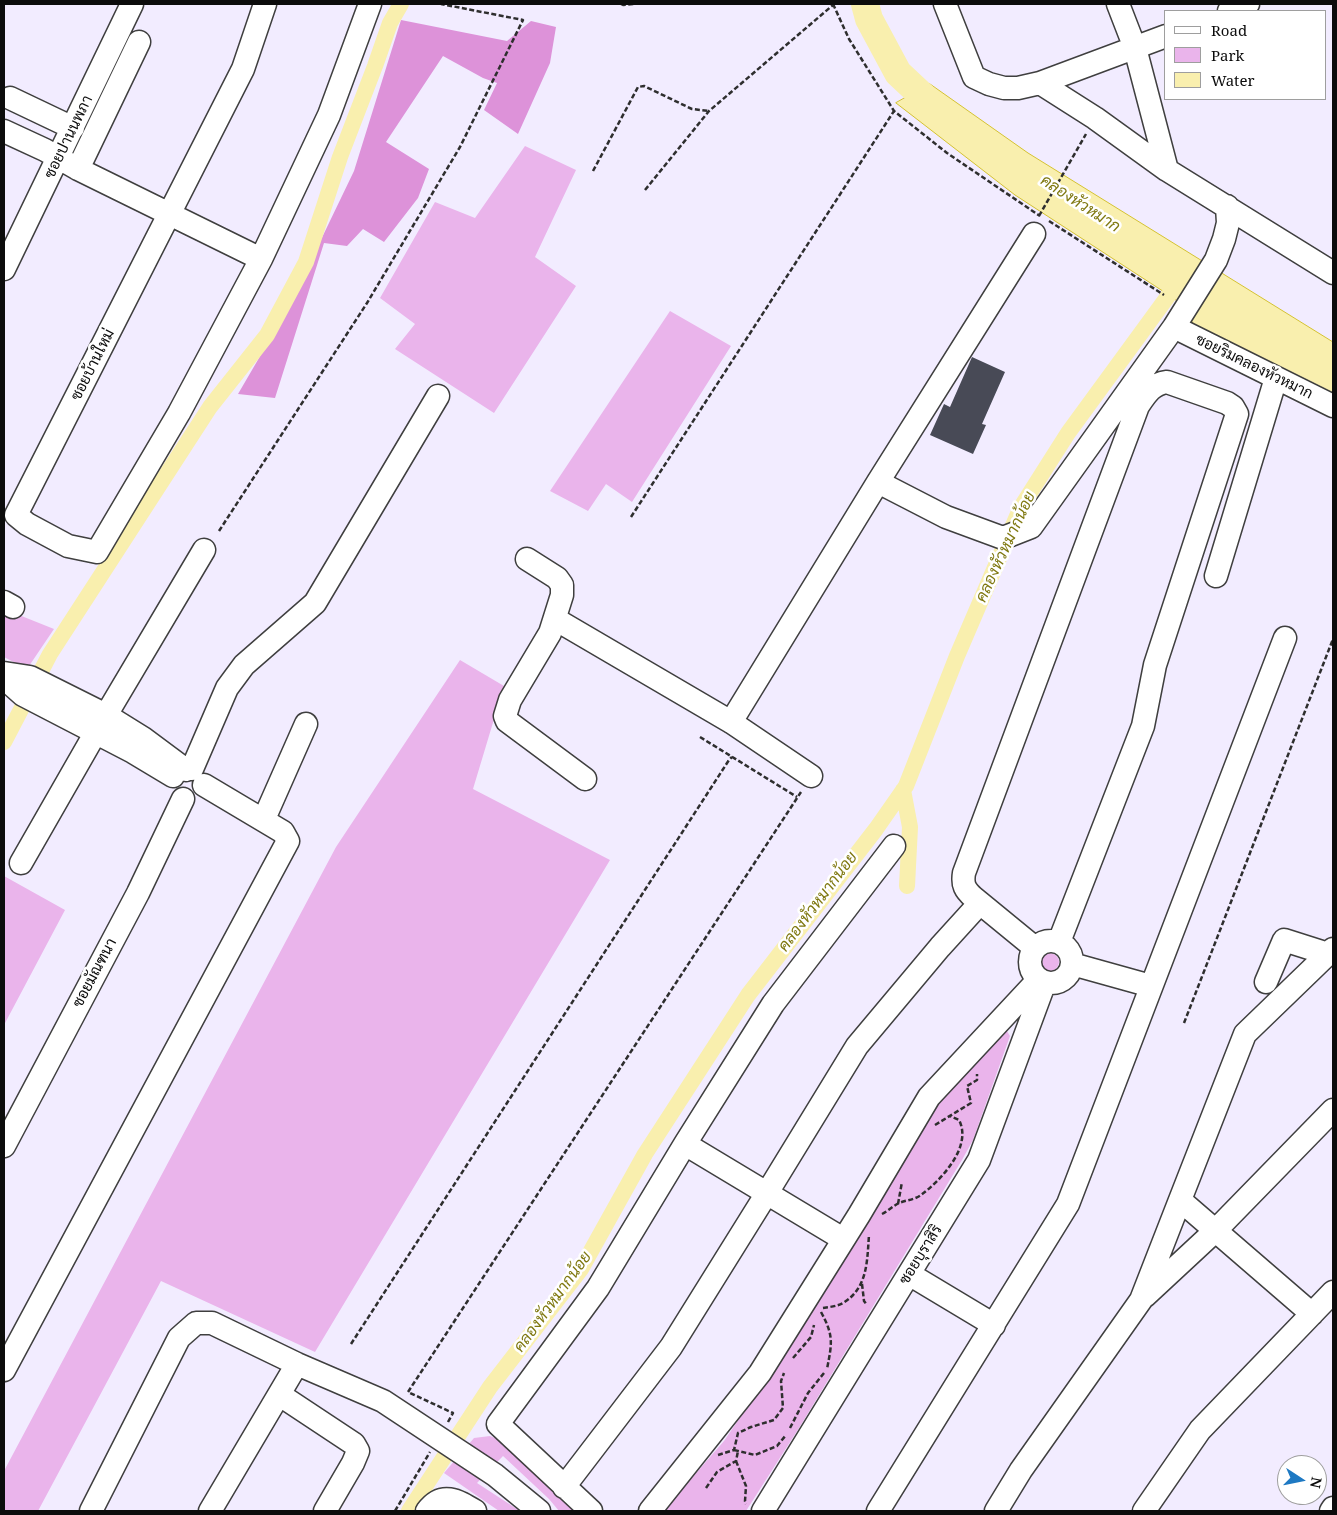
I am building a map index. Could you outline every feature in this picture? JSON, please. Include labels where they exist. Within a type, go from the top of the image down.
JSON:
[{"type":"street","name":"ซอยปานนพภา","points":[[4,269],[59,159],[132,4]]},
{"type":"street","name":"ซอยบ้านใหม่","points":[[261,259],[179,413],[97,552],[68,546],[27,524],[16,515],[243,69],[265,4]]},
{"type":"street","points":[[4,131],[261,259],[329,115],[370,4]]},
{"type":"street","points":[[945,4],[974,77],[1004,88],[1018,88],[1040,84],[1164,37]]},
{"type":"street","points":[[961,4],[986,67],[989,84]]},
{"type":"street","points":[[1118,4],[1135,48],[1167,170]]},
{"type":"street","points":[[1232,10],[1248,4]]},
{"type":"street","points":[[78,169],[139,42]]},
{"type":"street","points":[[1040,84],[1095,118],[1167,170],[1333,273]]},
{"type":"street","points":[[10,98],[73,128]]},
{"type":"street","points":[[878,482],[946,517],[1003,538],[1031,527],[1177,322],[1216,260],[1228,223],[1227,206]]},
{"type":"street","points":[[731,722],[878,482],[1034,234]]},
{"type":"street","name":"ซอยริมคลองหัวหมาก","points":[[1177,322],[1276,378],[1333,406]]},
{"type":"street","points":[[1216,576],[1276,378]]},
{"type":"street","points":[[1035,948],[980,903],[965,889],[962,882],[968,861],[1138,406],[1154,386],[1167,382],[1227,403],[1233,407],[1236,414],[1155,665],[1143,726],[1059,942]]},
{"type":"street","points":[[190,775],[227,688],[244,665],[314,603],[438,396]]},
{"type":"street","points":[[22,863],[101,723],[204,550]]},
{"type":"street","points":[[528,560],[557,578],[562,585],[562,595],[550,634],[510,700],[505,716],[507,721],[585,779]]},
{"type":"street","points":[[555,619],[731,722],[811,776]]},
{"type":"street","points":[[878,1511],[1068,1204],[1285,638]]},
{"type":"street","points":[[4,673],[101,723],[190,775],[250,814],[283,832],[288,841],[4,1370]]},
{"type":"street","points":[[4,678],[26,686]]},
{"type":"street","points":[[264,820],[306,724]]},
{"type":"street","name":"ซอยมัณฑนา","points":[[4,1146],[138,893],[183,799],[192,800],[201,794],[190,775]]},
{"type":"street","points":[[590,1511],[498,1424],[598,1288],[773,1004],[894,846]]},
{"type":"street","points":[[564,1487],[671,1347],[857,1046],[940,947],[980,903]]},
{"type":"street","points":[[1266,982],[1284,940],[1330,952]]},
{"type":"street","points":[[1046,941],[1059,942],[1069,950],[1072,964],[1066,977],[1053,983],[1042,981],[1033,974],[1030,960],[1035,948],[1046,941]]},
{"type":"street","points":[[1140,1300],[1244,1034],[1330,952]]},
{"type":"street","points":[[1072,964],[1151,986]]},
{"type":"street","points":[[650,1511],[760,1373],[930,1096],[1042,981]]},
{"type":"street","name":"ซอยบุราสิริ","points":[[755,1509],[909,1274],[979,1160],[1042,981]]},
{"type":"street","points":[[1003,1509],[1021,1470],[1140,1300],[1215,1231],[1333,1110]]},
{"type":"street","points":[[686,1144],[843,1239]]},
{"type":"street","points":[[1180,1200],[1312,1314]]},
{"type":"street","points":[[909,1274],[994,1325]]},
{"type":"street","points":[[1144,1511],[1200,1430],[1333,1292]]},
{"type":"street","points":[[91,1511],[179,1338],[196,1322],[212,1323],[297,1364],[383,1401],[433,1428],[539,1511]]},
{"type":"street","points":[[210,1511],[297,1364]]},
{"type":"street","points":[[280,1395],[354,1444],[358,1451],[325,1511]]},
{"type":"street","points":[[426,1511],[432,1504],[445,1499],[458,1500],[475,1511]]},
{"type":"path","points":[[219,531],[367,303],[460,147],[523,20],[441,4]]},
{"type":"path","points":[[621,4],[634,4]]},
{"type":"path","points":[[646,190],[709,111],[833,5],[848,39],[894,111],[947,153],[1164,295]]},
{"type":"path","points":[[592,171],[638,87],[644,86],[692,109],[709,111]]},
{"type":"path","points":[[631,517],[894,111]]},
{"type":"path","points":[[1041,213],[1095,118]]},
{"type":"path","points":[[1184,1024],[1333,639]]},
{"type":"path","points":[[700,737],[797,798]]},
{"type":"path","points":[[351,1344],[732,757]]},
{"type":"path","points":[[433,1428],[453,1413],[408,1392],[811,776]]},
{"type":"path","points":[[930,1127],[971,1103],[967,1086],[977,1080],[976,1067]]},
{"type":"path","points":[[879,1217],[898,1204],[919,1197],[943,1176],[957,1155],[962,1134],[959,1120],[950,1116]]},
{"type":"path","points":[[898,1204],[901,1184],[905,1175]]},
{"type":"path","points":[[816,1316],[821,1309],[842,1304],[856,1292],[864,1279],[870,1228]]},
{"type":"path","points":[[702,1445],[717,1455],[734,1450],[755,1455],[777,1446],[787,1434],[808,1393],[827,1369],[832,1344],[830,1328],[820,1311]]},
{"type":"path","points":[[790,1362],[811,1337],[814,1323]]},
{"type":"path","points":[[734,1450],[738,1433],[774,1420],[783,1408],[782,1381],[785,1370]]},
{"type":"path","points":[[738,1451],[736,1461],[746,1486],[745,1501],[755,1509]]},
{"type":"path","points":[[395,1511],[430,1452]]},
{"type":"path","points":[[706,1488],[717,1472],[736,1461]]},
{"type":"green space","points":[[525,146],[576,170],[535,257],[576,286],[494,413],[395,349],[415,324],[380,298],[435,202],[475,218]]},
{"type":"green space","points":[[670,311],[731,346],[632,502],[606,484],[588,511],[550,491]]},
{"type":"green space","points":[[4,609],[54,629],[27,669],[4,657]]},
{"type":"green space","points":[[460,660],[504,686],[473,789],[610,860],[315,1352],[161,1281],[38,1511],[4,1511],[4,1471],[336,847]]},
{"type":"green space","points":[[4,876],[65,910],[4,1025]]},
{"type":"green space","points":[[1046,953],[1054,953],[1059,958],[1057,969],[1046,971],[1041,966],[1041,958]]},
{"type":"green space","points":[[1000,1030],[1007,1031],[1010,1036],[973,1140],[799,1428],[746,1511],[663,1511],[724,1441],[767,1378],[932,1107]]},
{"type":"green space","points":[[490,1436],[502,1441],[581,1511],[559,1511],[549,1499],[503,1456],[477,1483],[520,1511],[499,1511],[444,1473],[474,1438]]},
{"type":"shaded area","points":[[401,20],[507,41],[531,21],[556,27],[550,63],[518,134],[484,110],[497,83],[483,78],[443,56],[386,142],[429,169],[418,198],[384,242],[363,229],[347,246],[324,243],[275,398],[238,394],[266,346],[316,250],[354,171]]},
{"type":"water","points":[[930,84],[1028,153],[1333,342],[1333,399],[1196,327],[1175,299],[1015,195],[896,103]]},
{"type":"building","points":[[972,357],[1005,372],[982,424],[986,425],[973,454],[930,435],[944,404],[950,407]]},
{"type":"waterway","points":[[4,742],[50,654],[210,407],[267,335],[306,262],[340,157],[390,23],[401,4]]},
{"type":"waterway","name":"คลองหัวหมาก","points":[[865,4],[869,19],[898,73],[945,117]]},
{"type":"waterway","name":"คลองหัวหมากน้อย","points":[[409,1511],[490,1387],[581,1269],[645,1154],[748,995],[876,829],[906,786],[957,656],[1021,507],[1068,433],[1182,277]]},
{"type":"waterway","points":[[903,790],[910,827],[907,886]]}]
